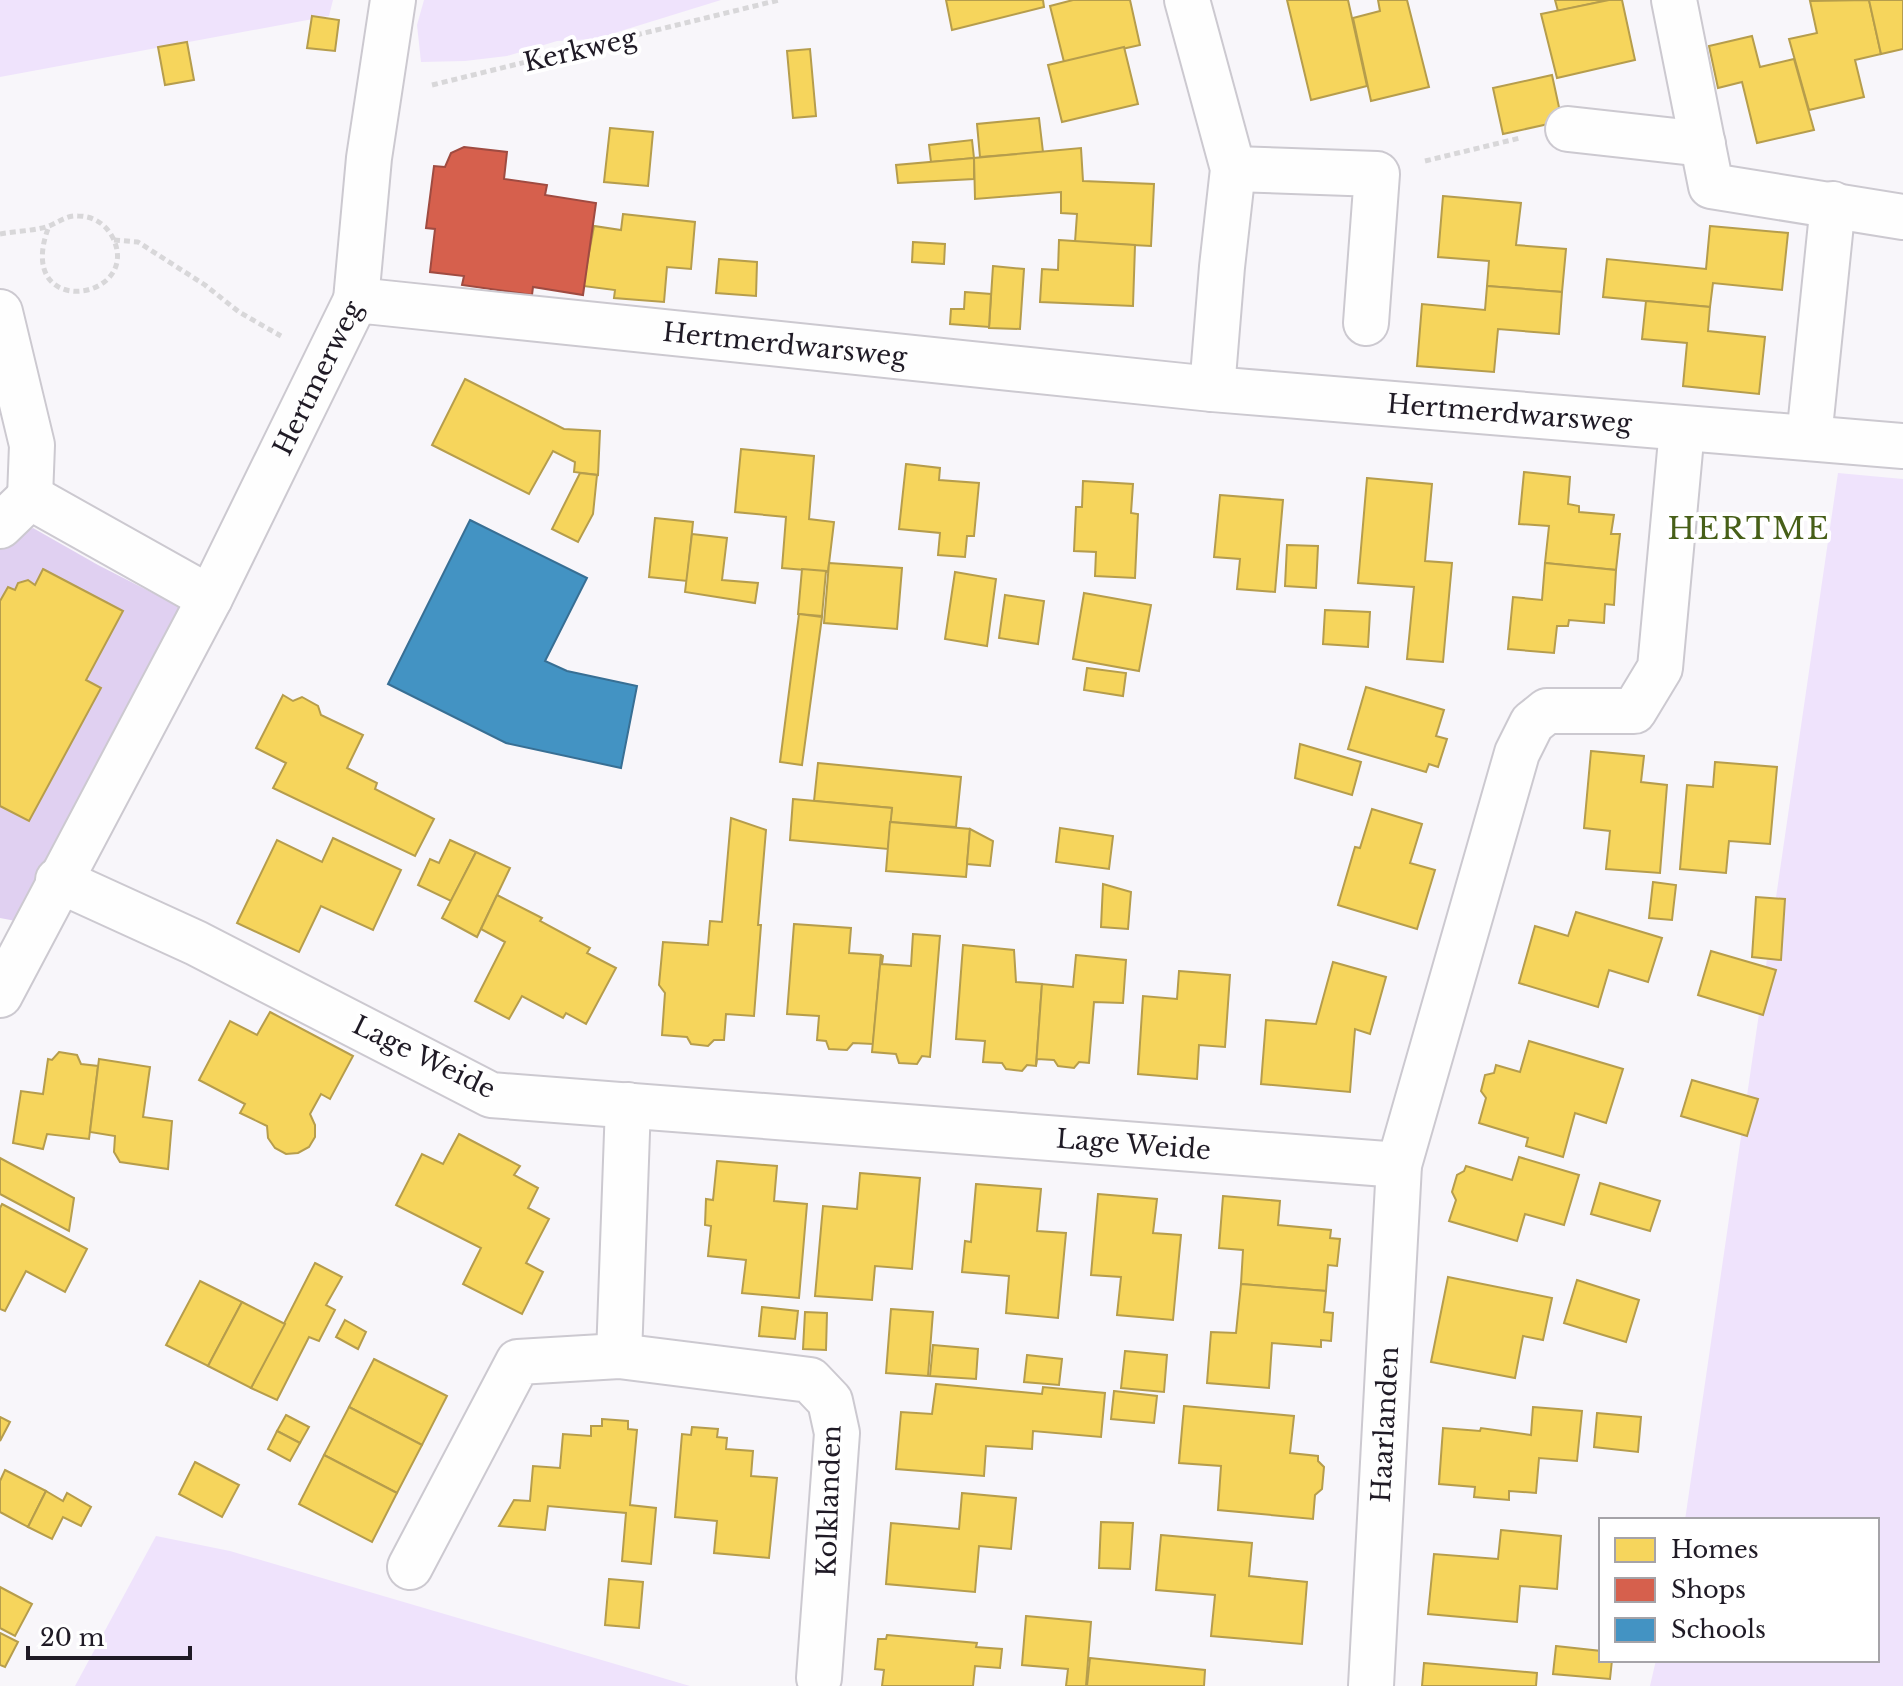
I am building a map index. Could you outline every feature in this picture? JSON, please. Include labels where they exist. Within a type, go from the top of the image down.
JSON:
[{"type":"street","name":"Hertmerweg","points":[[0,995],[58,880],[210,598],[356,300],[379,76],[393,0]]},
{"type":"street","points":[[1187,0],[1233,169],[1212,389]]},
{"type":"street","points":[[1674,0],[1711,186],[1903,217]]},
{"type":"street","points":[[1568,129],[1703,144]]},
{"type":"street","points":[[1233,169],[1377,174],[1366,323]]},
{"type":"street","points":[[1809,438],[1833,204]]},
{"type":"street","name":"Hertmerdwarsweg","points":[[356,300],[1212,389],[1903,446]]},
{"type":"street","points":[[0,312],[32,445],[15,511],[210,598]]},
{"type":"street","points":[[1399,1165],[1517,753],[1532,723],[1547,711],[1634,711],[1660,668],[1682,429]]},
{"type":"street","name":"Lage Weide","points":[[58,880],[196,943],[491,1095],[1399,1165]]},
{"type":"street","points":[[619,1356],[628,1105]]},
{"type":"street","name":"Haarlanden","points":[[1371,1686],[1399,1165]]},
{"type":"street","name":"Kolklanden","points":[[410,1567],[518,1362],[619,1356],[810,1380],[830,1401],[837,1433],[819,1678]]},
{"type":"path","name":"Kerkweg","points":[[379,76],[431,85],[779,0]]},
{"type":"path","points":[[1377,174],[1478,147],[1568,129]]},
{"type":"path","points":[[0,234],[49,226],[66,217],[90,217],[107,228],[114,240],[117,257],[107,281],[85,292],[59,288],[45,273],[41,259],[49,226]]},
{"type":"path","points":[[114,240],[138,242],[205,285],[239,312]]},
{"type":"shaded area","points":[[0,0],[333,0],[329,16],[0,77]]},
{"type":"shaded area","points":[[424,0],[721,0],[595,39],[557,41],[507,56],[421,62],[417,25]]},
{"type":"shaded area","points":[[1838,473],[1903,479],[1903,1686],[1650,1686],[1656,1662],[1879,1662],[1879,1518],[1685,1518]]},
{"type":"shaded area","points":[[33,528],[186,610],[21,922],[0,918],[0,547]]},
{"type":"shaded area","points":[[156,1536],[230,1551],[690,1686],[75,1686]]},
{"type":"building: Homes","points":[[946,0],[1043,0],[1044,7],[952,30]]},
{"type":"building: Homes","points":[[1073,0],[1130,0],[1140,45],[1064,62],[1050,6]]},
{"type":"building: Homes","points":[[1287,0],[1348,0],[1367,86],[1311,100]]},
{"type":"building: Homes","points":[[1378,0],[1407,0],[1429,87],[1371,101],[1353,18],[1380,11]]},
{"type":"building: Homes","points":[[1555,0],[1609,0],[1558,11]]},
{"type":"building: Homes","points":[[1622,0],[1635,60],[1557,78],[1541,14]]},
{"type":"building: Homes","points":[[1869,0],[1881,54],[1855,60],[1864,97],[1809,110],[1789,39],[1817,33],[1810,1]]},
{"type":"building: Homes","points":[[1869,0],[1903,0],[1903,49],[1881,54]]},
{"type":"building: Homes","points":[[312,16],[339,20],[335,51],[307,48]]},
{"type":"building: Homes","points":[[1752,36],[1760,67],[1794,59],[1814,130],[1757,143],[1742,82],[1718,88],[1709,46]]},
{"type":"building: Homes","points":[[187,42],[194,80],[165,85],[158,47]]},
{"type":"building: Homes","points":[[1124,47],[1138,104],[1062,122],[1048,65]]},
{"type":"building: Homes","points":[[810,49],[816,116],[793,118],[787,51]]},
{"type":"building: Homes","points":[[1552,75],[1562,121],[1503,134],[1493,88]]},
{"type":"building: Homes","points":[[1039,118],[1043,152],[980,157],[977,124]]},
{"type":"building: Homes","points":[[610,128],[653,132],[648,186],[604,182]]},
{"type":"building: Homes","points":[[972,140],[974,158],[931,162],[929,145]]},
{"type":"building: Homes","points":[[1081,148],[1083,181],[1154,184],[1151,246],[1075,242],[1077,214],[1061,213],[1061,192],[975,199],[974,158]]},
{"type":"building: Homes","points":[[974,158],[974,179],[898,183],[896,165]]},
{"type":"building: Homes","points":[[1443,196],[1521,203],[1516,245],[1566,249],[1562,292],[1487,286],[1489,261],[1438,257]]},
{"type":"building: Homes","points":[[623,214],[695,222],[691,269],[667,267],[664,302],[614,298],[615,290],[583,286],[594,226],[621,230]]},
{"type":"building: Homes","points":[[1710,226],[1788,233],[1782,290],[1713,283],[1710,307],[1603,297],[1607,259],[1706,269]]},
{"type":"building: Homes","points":[[1059,240],[1135,245],[1133,306],[1040,302],[1042,269],[1058,270]]},
{"type":"building: Homes","points":[[913,242],[945,244],[944,264],[912,262]]},
{"type":"building: Homes","points":[[719,259],[757,262],[756,296],[716,293]]},
{"type":"building: Homes","points":[[993,266],[1024,269],[1020,329],[989,328]]},
{"type":"building: Homes","points":[[1487,286],[1562,292],[1559,334],[1498,329],[1494,372],[1417,366],[1422,304],[1485,310]]},
{"type":"building: Homes","points":[[965,292],[991,294],[989,327],[950,324],[951,309],[964,309]]},
{"type":"building: Homes","points":[[1646,301],[1710,307],[1708,331],[1765,337],[1759,394],[1683,386],[1687,343],[1642,339]]},
{"type":"building: Homes","points":[[465,379],[564,429],[600,431],[598,475],[574,472],[575,462],[553,451],[529,494],[432,445]]},
{"type":"building: Homes","points":[[741,449],[814,456],[809,519],[834,522],[828,572],[782,568],[786,517],[735,512]]},
{"type":"building: Homes","points":[[906,464],[940,468],[939,480],[979,483],[974,536],[967,536],[965,557],[938,555],[940,533],[899,529]]},
{"type":"building: Homes","points":[[1524,472],[1570,477],[1568,504],[1579,506],[1579,512],[1614,515],[1611,534],[1620,534],[1616,570],[1545,563],[1549,526],[1519,524]]},
{"type":"building: Homes","points":[[580,473],[597,475],[593,514],[578,542],[552,529]]},
{"type":"building: Homes","points":[[1367,478],[1432,484],[1425,561],[1452,563],[1443,662],[1407,659],[1414,587],[1358,583]]},
{"type":"building: Homes","points":[[1083,481],[1133,484],[1131,513],[1138,514],[1135,578],[1095,576],[1096,552],[1074,551],[1076,507],[1082,507]]},
{"type":"building: Homes","points":[[1220,495],[1283,500],[1275,592],[1237,589],[1240,559],[1214,557]]},
{"type":"building: Homes","points":[[655,518],[693,522],[687,581],[649,577]]},
{"type":"building: Homes","points":[[692,534],[727,538],[722,580],[758,583],[755,603],[685,592]]},
{"type":"building: Homes","points":[[1287,545],[1318,546],[1316,588],[1285,586]]},
{"type":"building: Homes","points":[[829,563],[902,568],[897,629],[824,623]]},
{"type":"building: Homes","points":[[1545,563],[1616,570],[1614,605],[1605,604],[1604,623],[1569,620],[1568,626],[1557,626],[1554,653],[1508,649],[1513,597],[1542,600]]},
{"type":"building: Homes","points":[[43,569],[123,611],[86,680],[101,688],[29,821],[0,806],[0,601],[8,587],[15,590],[18,583],[28,580],[35,585]]},
{"type":"building: Homes","points":[[802,569],[826,571],[822,616],[798,614]]},
{"type":"building: Homes","points":[[955,572],[996,579],[987,646],[945,639]]},
{"type":"building: Homes","points":[[1084,593],[1151,605],[1139,671],[1073,659]]},
{"type":"building: Homes","points":[[1005,595],[1044,601],[1038,644],[999,638]]},
{"type":"building: Homes","points":[[1325,610],[1370,612],[1368,647],[1323,644]]},
{"type":"building: Homes","points":[[799,614],[822,617],[802,765],[780,762]]},
{"type":"building: Homes","points":[[1087,668],[1126,673],[1123,696],[1084,690]]},
{"type":"building: Homes","points":[[1366,687],[1444,710],[1436,736],[1447,739],[1438,767],[1429,764],[1426,772],[1348,749]]},
{"type":"building: Homes","points":[[283,695],[293,701],[302,697],[318,706],[321,715],[363,735],[347,768],[377,783],[375,789],[434,819],[415,856],[273,788],[286,763],[256,748]]},
{"type":"building: Homes","points":[[1300,744],[1361,762],[1352,795],[1295,778]]},
{"type":"building: Homes","points":[[1591,751],[1644,756],[1641,782],[1667,785],[1660,873],[1606,869],[1610,831],[1584,828]]},
{"type":"building: Homes","points":[[1715,762],[1777,767],[1770,844],[1729,841],[1726,873],[1680,869],[1687,785],[1713,787]]},
{"type":"building: Homes","points":[[818,763],[961,777],[956,827],[890,822],[892,808],[814,801]]},
{"type":"building: Homes","points":[[793,799],[892,808],[888,849],[790,840]]},
{"type":"building: Homes","points":[[1372,809],[1422,824],[1410,863],[1435,870],[1417,929],[1338,905],[1355,847],[1360,848]]},
{"type":"building: Homes","points":[[731,818],[766,830],[754,1016],[726,1014],[724,1040],[714,1040],[708,1046],[691,1044],[687,1037],[662,1035],[665,993],[659,985],[663,942],[708,945],[710,921],[722,922]]},
{"type":"building: Homes","points":[[890,822],[970,829],[966,877],[886,871]]},
{"type":"building: Homes","points":[[1060,828],[1113,836],[1109,869],[1056,862]]},
{"type":"building: Homes","points":[[970,829],[993,841],[990,866],[967,864]]},
{"type":"building: Homes","points":[[333,838],[401,870],[373,930],[321,906],[299,952],[237,923],[277,840],[322,862]]},
{"type":"building: Homes","points":[[450,840],[476,852],[451,901],[418,885],[430,859],[439,863]]},
{"type":"building: Homes","points":[[476,852],[510,868],[477,937],[442,918]]},
{"type":"building: Homes","points":[[1653,882],[1676,885],[1672,920],[1649,918]]},
{"type":"building: Homes","points":[[1103,884],[1131,892],[1128,929],[1101,927]]},
{"type":"building: Homes","points":[[497,895],[542,918],[540,921],[590,948],[587,953],[616,968],[586,1024],[566,1013],[563,1018],[522,996],[509,1019],[475,1001],[505,942],[481,929]]},
{"type":"building: Homes","points":[[1756,897],[1785,899],[1781,960],[1752,957]]},
{"type":"building: Homes","points":[[1576,912],[1662,938],[1648,982],[1609,970],[1598,1007],[1519,983],[1535,926],[1568,936]]},
{"type":"building: Homes","points":[[794,924],[851,928],[849,953],[881,955],[873,1044],[853,1043],[847,1050],[829,1049],[826,1041],[817,1040],[819,1016],[787,1014]]},
{"type":"building: Homes","points":[[913,934],[940,936],[930,1057],[922,1056],[917,1064],[899,1063],[896,1054],[872,1052],[881,955],[882,964],[911,966]]},
{"type":"building: Homes","points":[[963,945],[1014,950],[1016,982],[1042,984],[1036,1066],[1027,1065],[1022,1071],[1006,1069],[1002,1063],[983,1062],[985,1041],[956,1039]]},
{"type":"building: Homes","points":[[1711,951],[1776,970],[1763,1015],[1698,995]]},
{"type":"building: Homes","points":[[1076,955],[1126,960],[1123,1003],[1094,1002],[1089,1063],[1079,1062],[1074,1068],[1058,1066],[1054,1060],[1037,1059],[1036,1066],[1042,984],[1073,987]]},
{"type":"building: Homes","points":[[1333,962],[1386,977],[1370,1034],[1355,1029],[1350,1092],[1261,1084],[1266,1020],[1316,1024]]},
{"type":"building: Homes","points":[[1179,971],[1230,975],[1225,1047],[1199,1045],[1197,1079],[1138,1074],[1143,996],[1177,999]]},
{"type":"building: Homes","points":[[270,1012],[353,1056],[330,1099],[321,1094],[310,1114],[315,1125],[315,1137],[309,1147],[298,1153],[286,1154],[275,1148],[268,1138],[267,1126],[240,1113],[245,1104],[199,1080],[230,1021],[257,1035]]},
{"type":"building: Homes","points":[[1529,1041],[1623,1069],[1606,1123],[1575,1113],[1563,1157],[1526,1146],[1528,1138],[1479,1123],[1486,1098],[1481,1091],[1485,1075],[1494,1073],[1496,1065],[1520,1072]]},
{"type":"building: Homes","points":[[59,1052],[77,1055],[81,1064],[98,1066],[89,1139],[47,1134],[43,1149],[13,1143],[21,1091],[43,1094],[48,1059],[52,1060]]},
{"type":"building: Homes","points":[[99,1059],[150,1067],[143,1117],[172,1121],[168,1169],[120,1162],[114,1152],[115,1136],[90,1132]]},
{"type":"building: Homes","points":[[1692,1080],[1758,1099],[1747,1136],[1681,1116]]},
{"type":"building: Homes","points":[[459,1134],[520,1166],[514,1175],[538,1188],[528,1208],[549,1219],[526,1263],[543,1272],[522,1314],[463,1284],[481,1248],[396,1205],[422,1154],[443,1164]]},
{"type":"building: Homes","points":[[1519,1157],[1579,1175],[1564,1225],[1525,1214],[1517,1241],[1449,1221],[1456,1200],[1452,1192],[1457,1175],[1466,1166],[1512,1180]]},
{"type":"building: Homes","points":[[0,1158],[74,1198],[69,1231],[0,1194]]},
{"type":"building: Homes","points":[[717,1161],[777,1166],[774,1201],[807,1204],[799,1298],[742,1293],[746,1260],[708,1256],[711,1226],[705,1225],[706,1199],[713,1200]]},
{"type":"building: Homes","points":[[860,1173],[920,1178],[912,1269],[875,1266],[872,1300],[815,1296],[823,1206],[857,1209]]},
{"type":"building: Homes","points":[[1600,1183],[1660,1201],[1650,1231],[1591,1214]]},
{"type":"building: Homes","points":[[976,1184],[1041,1189],[1037,1231],[1066,1233],[1058,1318],[1006,1313],[1009,1276],[962,1272],[965,1241],[971,1242]]},
{"type":"building: Homes","points":[[1098,1194],[1157,1199],[1153,1233],[1181,1235],[1173,1320],[1117,1315],[1121,1277],[1091,1275]]},
{"type":"building: Homes","points":[[1223,1196],[1280,1201],[1278,1225],[1331,1230],[1330,1238],[1340,1239],[1337,1266],[1328,1265],[1326,1291],[1241,1284],[1243,1250],[1219,1248]]},
{"type":"building: Homes","points":[[2,1204],[87,1249],[65,1292],[26,1271],[5,1311],[0,1309]]},
{"type":"building: Homes","points":[[315,1263],[342,1277],[326,1305],[335,1310],[319,1341],[309,1337],[277,1400],[251,1388]]},
{"type":"building: Homes","points":[[1448,1277],[1552,1298],[1543,1340],[1523,1336],[1515,1378],[1431,1362]]},
{"type":"building: Homes","points":[[1577,1280],[1639,1300],[1626,1342],[1564,1323]]},
{"type":"building: Homes","points":[[200,1281],[242,1302],[208,1366],[166,1345]]},
{"type":"building: Homes","points":[[1241,1284],[1326,1291],[1324,1312],[1333,1313],[1331,1341],[1321,1340],[1321,1347],[1272,1343],[1269,1388],[1207,1383],[1211,1332],[1236,1333]]},
{"type":"building: Homes","points":[[242,1302],[285,1324],[251,1388],[208,1366]]},
{"type":"building: Homes","points":[[762,1307],[798,1311],[795,1339],[759,1336]]},
{"type":"building: Homes","points":[[891,1309],[933,1312],[928,1376],[886,1373]]},
{"type":"building: Homes","points":[[805,1312],[827,1313],[826,1350],[803,1349]]},
{"type":"building: Homes","points":[[345,1320],[366,1332],[358,1349],[336,1337]]},
{"type":"building: Homes","points":[[933,1345],[978,1349],[976,1379],[930,1376]]},
{"type":"building: Homes","points":[[1125,1351],[1167,1355],[1164,1392],[1121,1388]]},
{"type":"building: Homes","points":[[1027,1355],[1062,1359],[1059,1385],[1024,1382]]},
{"type":"building: Homes","points":[[374,1359],[447,1396],[422,1445],[349,1407]]},
{"type":"building: Homes","points":[[936,1384],[1042,1394],[1043,1387],[1105,1393],[1101,1437],[1033,1431],[1032,1449],[986,1446],[984,1476],[896,1469],[901,1412],[932,1414]]},
{"type":"building: Homes","points":[[1114,1391],[1157,1396],[1154,1423],[1111,1419]]},
{"type":"building: Homes","points":[[1184,1406],[1294,1416],[1290,1453],[1318,1456],[1324,1467],[1322,1489],[1315,1495],[1313,1519],[1218,1510],[1221,1466],[1179,1463]]},
{"type":"building: Homes","points":[[349,1407],[422,1445],[397,1493],[324,1455]]},
{"type":"building: Homes","points":[[1533,1407],[1582,1411],[1577,1461],[1539,1458],[1536,1493],[1509,1491],[1509,1500],[1474,1497],[1475,1487],[1439,1484],[1443,1428],[1480,1431],[1481,1428],[1531,1435]]},
{"type":"building: Homes","points":[[1597,1413],[1641,1417],[1638,1452],[1594,1447]]},
{"type":"building: Homes","points":[[286,1415],[309,1427],[300,1443],[277,1431]]},
{"type":"building: Homes","points":[[0,1417],[10,1422],[0,1441]]},
{"type":"building: Homes","points":[[602,1419],[628,1421],[628,1429],[637,1430],[630,1505],[656,1508],[651,1564],[622,1561],[626,1513],[548,1506],[545,1530],[499,1526],[514,1500],[530,1501],[533,1466],[560,1468],[563,1434],[591,1436],[591,1426],[602,1426]]},
{"type":"building: Homes","points":[[692,1427],[718,1429],[717,1437],[727,1438],[726,1449],[753,1451],[751,1476],[777,1478],[769,1558],[714,1553],[717,1521],[675,1517],[682,1434],[691,1435]]},
{"type":"building: Homes","points":[[277,1431],[300,1443],[290,1461],[268,1449]]},
{"type":"building: Homes","points":[[324,1455],[397,1493],[372,1542],[299,1504]]},
{"type":"building: Homes","points":[[195,1462],[239,1485],[222,1517],[179,1494]]},
{"type":"building: Homes","points":[[5,1470],[46,1491],[28,1527],[0,1512],[0,1481]]},
{"type":"building: Homes","points":[[46,1491],[63,1501],[67,1493],[91,1507],[81,1526],[63,1517],[52,1539],[28,1527]]},
{"type":"building: Homes","points":[[962,1493],[1016,1498],[1011,1549],[979,1546],[975,1592],[886,1584],[891,1523],[959,1529]]},
{"type":"building: Homes","points":[[1101,1522],[1133,1523],[1130,1569],[1099,1568]]},
{"type":"building: Homes","points":[[1501,1530],[1561,1536],[1557,1589],[1520,1586],[1517,1622],[1428,1614],[1434,1554],[1498,1559]]},
{"type":"building: Homes","points":[[1161,1535],[1252,1543],[1249,1576],[1307,1582],[1302,1644],[1211,1636],[1215,1595],[1156,1590]]},
{"type":"building: Homes","points":[[609,1579],[643,1582],[639,1628],[605,1625]]},
{"type":"building: Homes","points":[[0,1587],[32,1604],[15,1636],[0,1628]]},
{"type":"building: Homes","points":[[1026,1616],[1091,1622],[1086,1686],[1066,1686],[1068,1669],[1022,1665]]},
{"type":"building: Homes","points":[[0,1633],[18,1642],[5,1667],[0,1665]]},
{"type":"building: Homes","points":[[887,1635],[977,1643],[976,1647],[1002,1649],[1000,1668],[975,1666],[973,1686],[882,1686],[884,1670],[875,1669],[878,1639],[886,1639]]},
{"type":"building: Homes","points":[[1556,1646],[1599,1651],[1599,1662],[1612,1662],[1610,1679],[1553,1674]]},
{"type":"building: Homes","points":[[1090,1658],[1205,1670],[1204,1686],[1087,1686]]},
{"type":"building: Homes","points":[[1424,1663],[1537,1673],[1536,1686],[1422,1686]]},
{"type":"building: Shops","points":[[464,147],[507,152],[504,179],[547,185],[545,195],[596,203],[583,295],[533,287],[532,295],[462,285],[464,276],[430,272],[435,229],[426,228],[434,166],[445,167],[451,153]]},
{"type":"building: Schools","points":[[470,520],[587,578],[545,661],[567,671],[637,686],[621,768],[506,743],[388,684]]},
{"type":"district","name":"HERTME","points":[[1749,529]]}]
